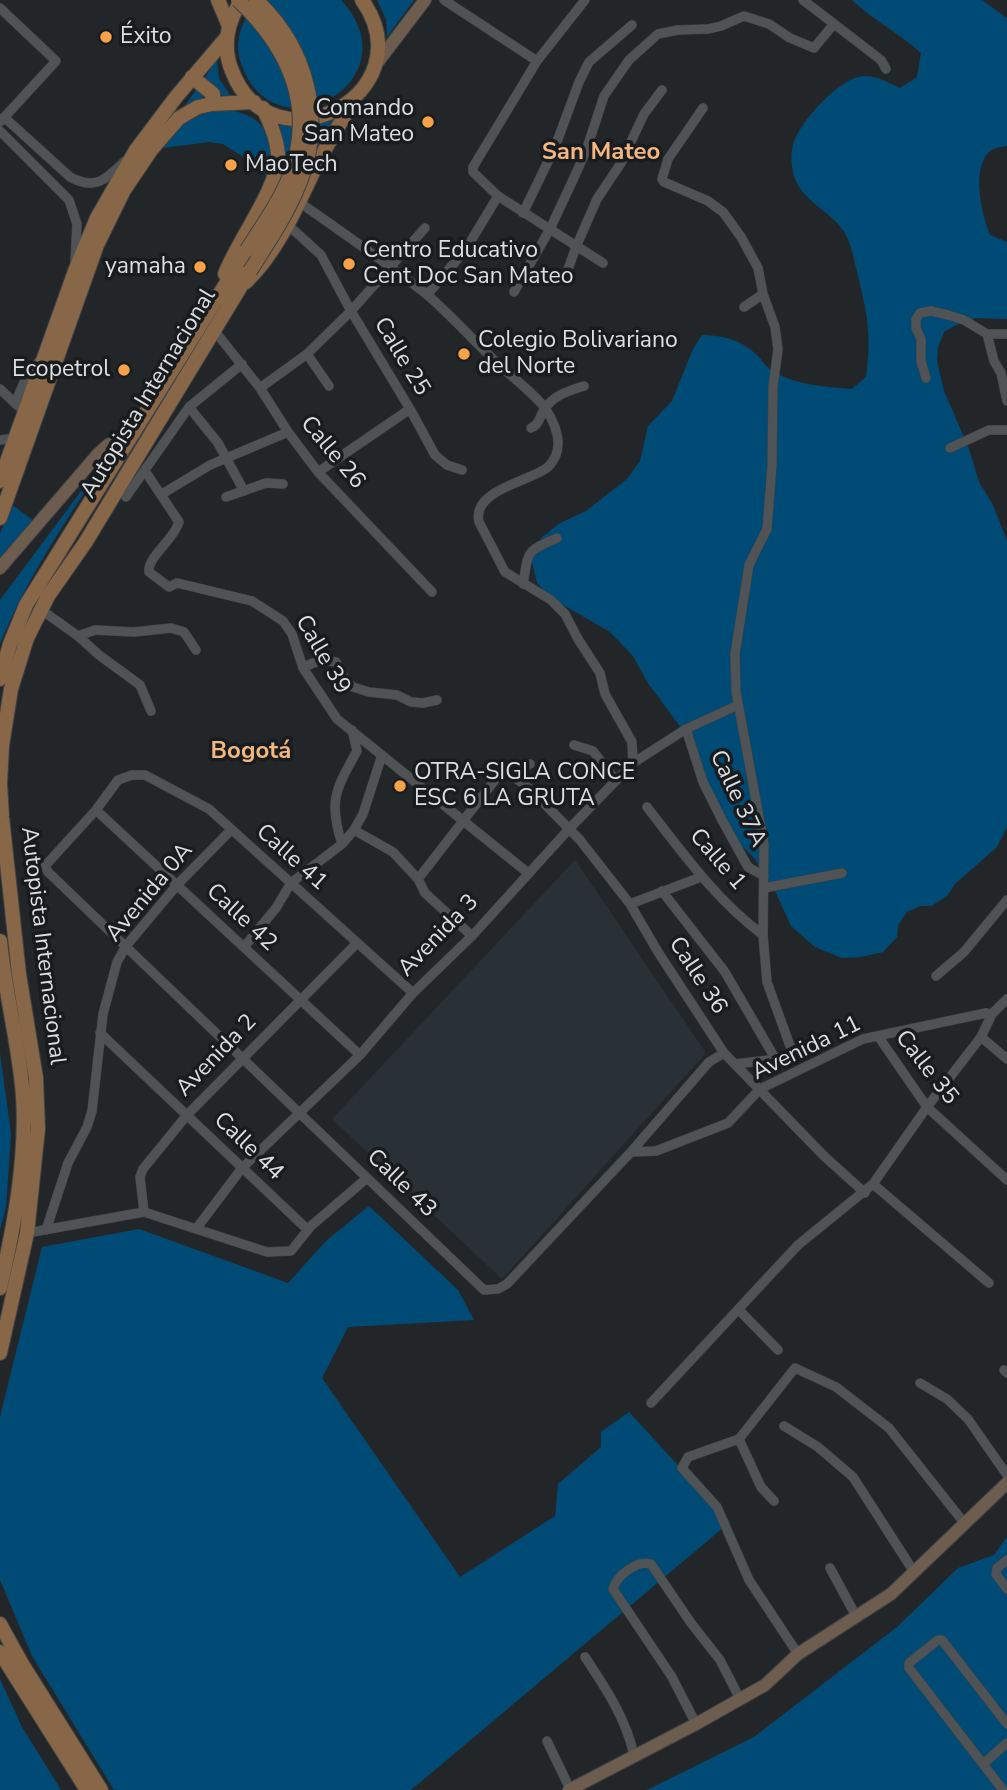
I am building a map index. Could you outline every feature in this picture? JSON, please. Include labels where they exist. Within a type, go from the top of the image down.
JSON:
[{"type":"main road","name":"Autopista Internacional","points":[[215,300],[233,252],[272,183],[277,169],[276,141],[258,105],[243,91],[232,73],[227,52],[228,32],[218,0]]},
{"type":"main road","name":"Autopista Internacional","points":[[0,679],[10,644],[26,605],[280,199],[289,179],[298,140],[299,113],[295,85],[282,52],[265,27],[240,0]]},
{"type":"main road","points":[[0,481],[16,438],[20,407],[46,356],[75,271],[97,218],[136,150],[228,32],[240,0]]},
{"type":"main road","name":"Autopista Internacional","points":[[0,1353],[27,1233],[35,1164],[37,1094],[19,974],[0,783],[2,746],[11,689],[27,638],[40,609],[85,543],[240,288],[300,182],[309,150],[312,122],[307,83],[294,48],[283,30],[256,0]]},
{"type":"main road","points":[[240,288],[263,266],[331,138],[368,82],[377,49],[376,31],[371,14],[362,0]]},
{"type":"main road","points":[[192,77],[213,94],[212,104]]},
{"type":"main road","points":[[0,518],[87,271],[110,217],[124,190],[167,131],[179,118],[198,107],[212,104],[258,105],[291,119],[314,119],[336,112],[357,97]]},
{"type":"main road","name":"Autopista Internacional","points":[[0,941],[21,1076],[23,1108],[18,1198],[0,1288]]},
{"type":"main road","points":[[0,1624],[101,1790]]},
{"type":"main road","points":[[0,1651],[87,1790]]},
{"type":"street","points":[[374,67],[425,0]]},
{"type":"street","points":[[444,0],[537,61]]},
{"type":"street","points":[[585,0],[537,61],[473,167],[477,176],[498,196],[603,263]]},
{"type":"street","points":[[803,0],[880,60],[886,69]]},
{"type":"street","points":[[0,8],[56,61],[2,120],[20,132],[70,177],[82,183],[94,184],[104,180],[136,150]]},
{"type":"street","points":[[514,292],[550,229],[586,151],[604,96],[629,60],[658,34],[708,29],[744,16],[769,24],[790,38],[814,48],[833,25]]},
{"type":"street","points":[[523,213],[555,147],[589,62],[632,25]]},
{"type":"street","points":[[567,272],[597,199],[621,163],[644,114],[662,90]]},
{"type":"street","points":[[703,108],[668,159],[662,179],[708,201],[723,212],[741,237],[758,268],[763,294],[775,327],[778,349],[772,409],[772,466],[767,529],[749,565],[735,654],[736,692],[764,844],[763,935],[767,982],[800,1069]]},
{"type":"street","points":[[0,131],[69,200],[77,224],[75,271]]},
{"type":"street","points":[[11,141],[20,132]]},
{"type":"street","points":[[427,295],[466,249],[498,196]]},
{"type":"street","points":[[299,202],[371,251],[427,295],[545,408],[559,439],[560,450],[548,468],[506,485],[480,509],[478,515],[505,572],[551,600],[565,614],[600,673],[605,694],[632,742],[633,763]]},
{"type":"street","name":"Calle 25","points":[[287,224],[321,256],[435,455],[447,466],[462,470]]},
{"type":"street","points":[[260,388],[306,354],[351,311],[425,228]]},
{"type":"street","points":[[744,307],[763,294]]},
{"type":"street","points":[[926,378],[921,361],[921,339],[916,328],[916,319],[920,313],[931,311],[964,320],[987,334],[1007,334]]},
{"type":"street","name":"Calle 26","points":[[214,330],[260,388],[318,472],[432,592]]},
{"type":"street","points":[[987,334],[994,361],[1001,373],[1007,401]]},
{"type":"street","points":[[306,354],[329,386]]},
{"type":"street","points":[[126,498],[189,407],[242,364]]},
{"type":"street","points":[[531,428],[538,423],[545,408],[562,393],[584,386]]},
{"type":"street","points":[[0,388],[20,407]]},
{"type":"street","points":[[189,407],[226,458],[244,491]]},
{"type":"street","points":[[318,472],[410,409]]},
{"type":"street","points":[[950,448],[989,430],[1007,430]]},
{"type":"street","points":[[145,471],[162,494],[226,458],[288,432]]},
{"type":"street","points":[[0,568],[98,454],[108,445],[133,433]]},
{"type":"street","points":[[0,440],[16,438]]},
{"type":"street","points":[[226,497],[266,483],[283,484]]},
{"type":"street","name":"Calle 39","points":[[162,494],[176,516],[178,527],[147,569],[149,572],[169,587],[177,583],[198,587],[252,601],[269,610],[289,626],[303,668],[337,719],[528,873]]},
{"type":"street","points":[[523,584],[531,550],[557,538]]},
{"type":"street","points":[[40,609],[140,685],[151,711]]},
{"type":"street","points":[[78,636],[95,629],[134,632],[171,628],[184,632],[196,650]]},
{"type":"street","points":[[303,668],[315,662],[333,661],[337,662],[345,679],[353,687],[397,695],[411,702],[437,701]]},
{"type":"street","name":"Avenida 3","points":[[196,1229],[242,1168],[360,1055],[413,993],[472,936],[633,763],[686,729],[738,705]]},
{"type":"street","points":[[342,844],[333,814],[342,779],[357,751],[351,729]]},
{"type":"street","name":"Calle 37A","points":[[686,729],[703,782],[727,830],[748,867],[764,876]]},
{"type":"street","points":[[573,745],[593,751],[616,781]]},
{"type":"street","points":[[244,947],[276,908],[291,883],[342,844],[354,830],[363,814],[382,755]]},
{"type":"street","points":[[418,879],[498,776],[530,764]]},
{"type":"street","name":"Calle 36","points":[[507,771],[531,790],[569,829],[630,904],[724,1054],[824,1156],[865,1193]]},
{"type":"street","name":"Calle 41","points":[[96,810],[118,780],[132,775],[145,775],[185,795],[209,809],[413,993]]},
{"type":"street","name":"Calle 1","points":[[647,807],[701,877],[763,935]]},
{"type":"street","name":"Calle 43","points":[[96,810],[47,863],[45,869],[484,1290],[498,1289],[507,1284],[631,1152],[709,1062],[724,1054]]},
{"type":"street","name":"Calle 42","points":[[96,810],[360,1055]]},
{"type":"street","name":"Avenida 0A","points":[[46,1230],[68,1163],[92,1111],[100,1033],[110,982],[126,946],[177,885],[232,830]]},
{"type":"street","points":[[354,830],[393,852],[418,879],[425,893],[472,936]]},
{"type":"street","points":[[764,888],[842,873]]},
{"type":"street","points":[[630,904],[701,877]]},
{"type":"street","points":[[662,891],[725,972],[776,1060]]},
{"type":"street","points":[[936,976],[964,951],[1005,907]]},
{"type":"street","name":"Avenida 2","points":[[144,1212],[140,1177],[142,1169],[187,1115],[356,944]]},
{"type":"street","points":[[651,1404],[798,1245],[873,1184],[981,1037],[992,1014],[1007,999]]},
{"type":"street","name":"Avenida 11","points":[[631,1152],[656,1151],[728,1122],[760,1089],[863,1039],[986,1013],[992,1014]]},
{"type":"street","name":"Calle 44","points":[[100,1033],[308,1230]]},
{"type":"street","name":"Calle 35","points":[[877,1036],[927,1107],[1007,1180]]},
{"type":"street","points":[[981,1037],[1007,1059]]},
{"type":"street","points":[[735,1064],[794,1057]]},
{"type":"street","points":[[27,1233],[144,1212],[267,1252],[279,1253],[291,1251],[308,1230],[367,1178]]},
{"type":"street","points":[[873,1184],[989,1283]]},
{"type":"street","points":[[739,1310],[778,1350]]},
{"type":"street","points":[[798,1654],[749,1580],[716,1507],[682,1468],[688,1457],[739,1439],[796,1368],[836,1387],[889,1428],[965,1524]]},
{"type":"street","points":[[920,1383],[947,1399],[968,1419],[1007,1475]]},
{"type":"street","points":[[784,1426],[818,1447],[853,1477],[914,1572]]},
{"type":"street","points":[[739,1439],[761,1487],[774,1501]]},
{"type":"street","points":[[547,1741],[569,1790],[696,1724],[765,1685],[798,1654],[891,1594],[1007,1483]]},
{"type":"street","points":[[1007,1560],[997,1568],[996,1574],[1007,1589]]},
{"type":"street","points":[[696,1724],[672,1677],[613,1589],[615,1582],[635,1565],[643,1562],[651,1564],[720,1660],[740,1699]]},
{"type":"street","points":[[830,1568],[856,1616]]},
{"type":"street","points":[[1003,1790],[909,1668],[909,1663],[937,1640],[942,1640],[1007,1724]]},
{"type":"street","points":[[585,1657],[620,1715],[634,1756]]},
{"type":"street","points":[[983,1764],[1007,1744]]},
{"type":"shaded area","points":[[260,0],[341,0],[360,30],[362,58],[351,81],[331,98],[306,107],[281,105],[258,91],[241,63],[238,46],[244,21]]},
{"type":"shaded area","points":[[377,0],[414,0],[387,37],[386,19]]},
{"type":"shaded area","points":[[852,0],[982,0],[1007,18],[1007,146],[987,154],[982,162],[979,182],[990,235],[1007,242],[1007,319],[975,318],[944,332],[938,347],[937,361],[944,391],[969,449],[979,482],[993,505],[1007,541],[1007,827],[997,847],[956,883],[947,896],[931,906],[920,906],[907,912],[898,925],[897,937],[883,952],[842,958],[815,947],[791,926],[776,893],[755,859],[734,838],[724,821],[684,732],[648,683],[633,656],[610,632],[553,599],[537,583],[531,558],[541,538],[560,523],[586,511],[627,479],[640,461],[648,426],[672,401],[693,349],[702,335],[738,342],[757,355],[772,371],[801,382],[852,389],[866,377],[868,324],[850,246],[841,228],[797,184],[792,167],[792,148],[806,120],[835,90],[855,78],[865,76],[879,78],[900,88],[917,77],[921,53]]},
{"type":"shaded area","points":[[217,60],[219,79],[231,96],[201,98],[177,117]]},
{"type":"shaded area","points":[[220,109],[248,115],[264,129],[270,149],[268,177],[261,171],[264,164],[257,160],[253,163],[223,144],[209,142],[162,148],[186,121]]},
{"type":"shaded area","points":[[331,118],[336,121],[297,187],[279,178],[274,124],[303,125]]},
{"type":"shaded area","points":[[111,451],[37,569],[0,644],[0,600]]},
{"type":"shaded area","points":[[11,504],[34,521],[0,560],[0,534]]},
{"type":"shaded area","points":[[575,860],[706,1053],[502,1279],[332,1119]]},
{"type":"shaded area","points":[[0,1053],[11,1134],[6,1207],[0,1230]]},
{"type":"shaded area","points":[[369,1206],[458,1290],[474,1320],[348,1327],[322,1378],[460,1577],[555,1516],[558,1484],[601,1447],[601,1432],[629,1412],[730,1522],[411,1790],[114,1790],[32,1656],[0,1580],[0,1417],[42,1247],[139,1229],[288,1283],[327,1240]]},
{"type":"shaded area","points":[[1007,1537],[1007,1790],[647,1790],[754,1737],[897,1627],[958,1568],[994,1555]]},
{"type":"shaded area","points":[[0,1679],[22,1727],[61,1790],[0,1790]]},
{"type":"place","name":"Éxito","points":[[106,37]]},
{"type":"place","name":"Comando San Mateo","points":[[428,122]]},
{"type":"place","name":"MaoTech","points":[[231,165]]},
{"type":"place","name":"Centro Educativo Cent Doc San Mateo","points":[[349,264]]},
{"type":"place","name":"yamaha","points":[[200,267]]},
{"type":"place","name":"Colegio Bolivariano del Norte","points":[[464,354]]},
{"type":"place","name":"Ecopetrol","points":[[124,370]]},
{"type":"place","name":"OTRA-SIGLA CONCE ESC 6 LA GRUTA","points":[[400,786]]},
{"type":"district","name":"San Mateo","points":[[601,153]]},
{"type":"district","name":"Bogotá","points":[[251,752]]}]
